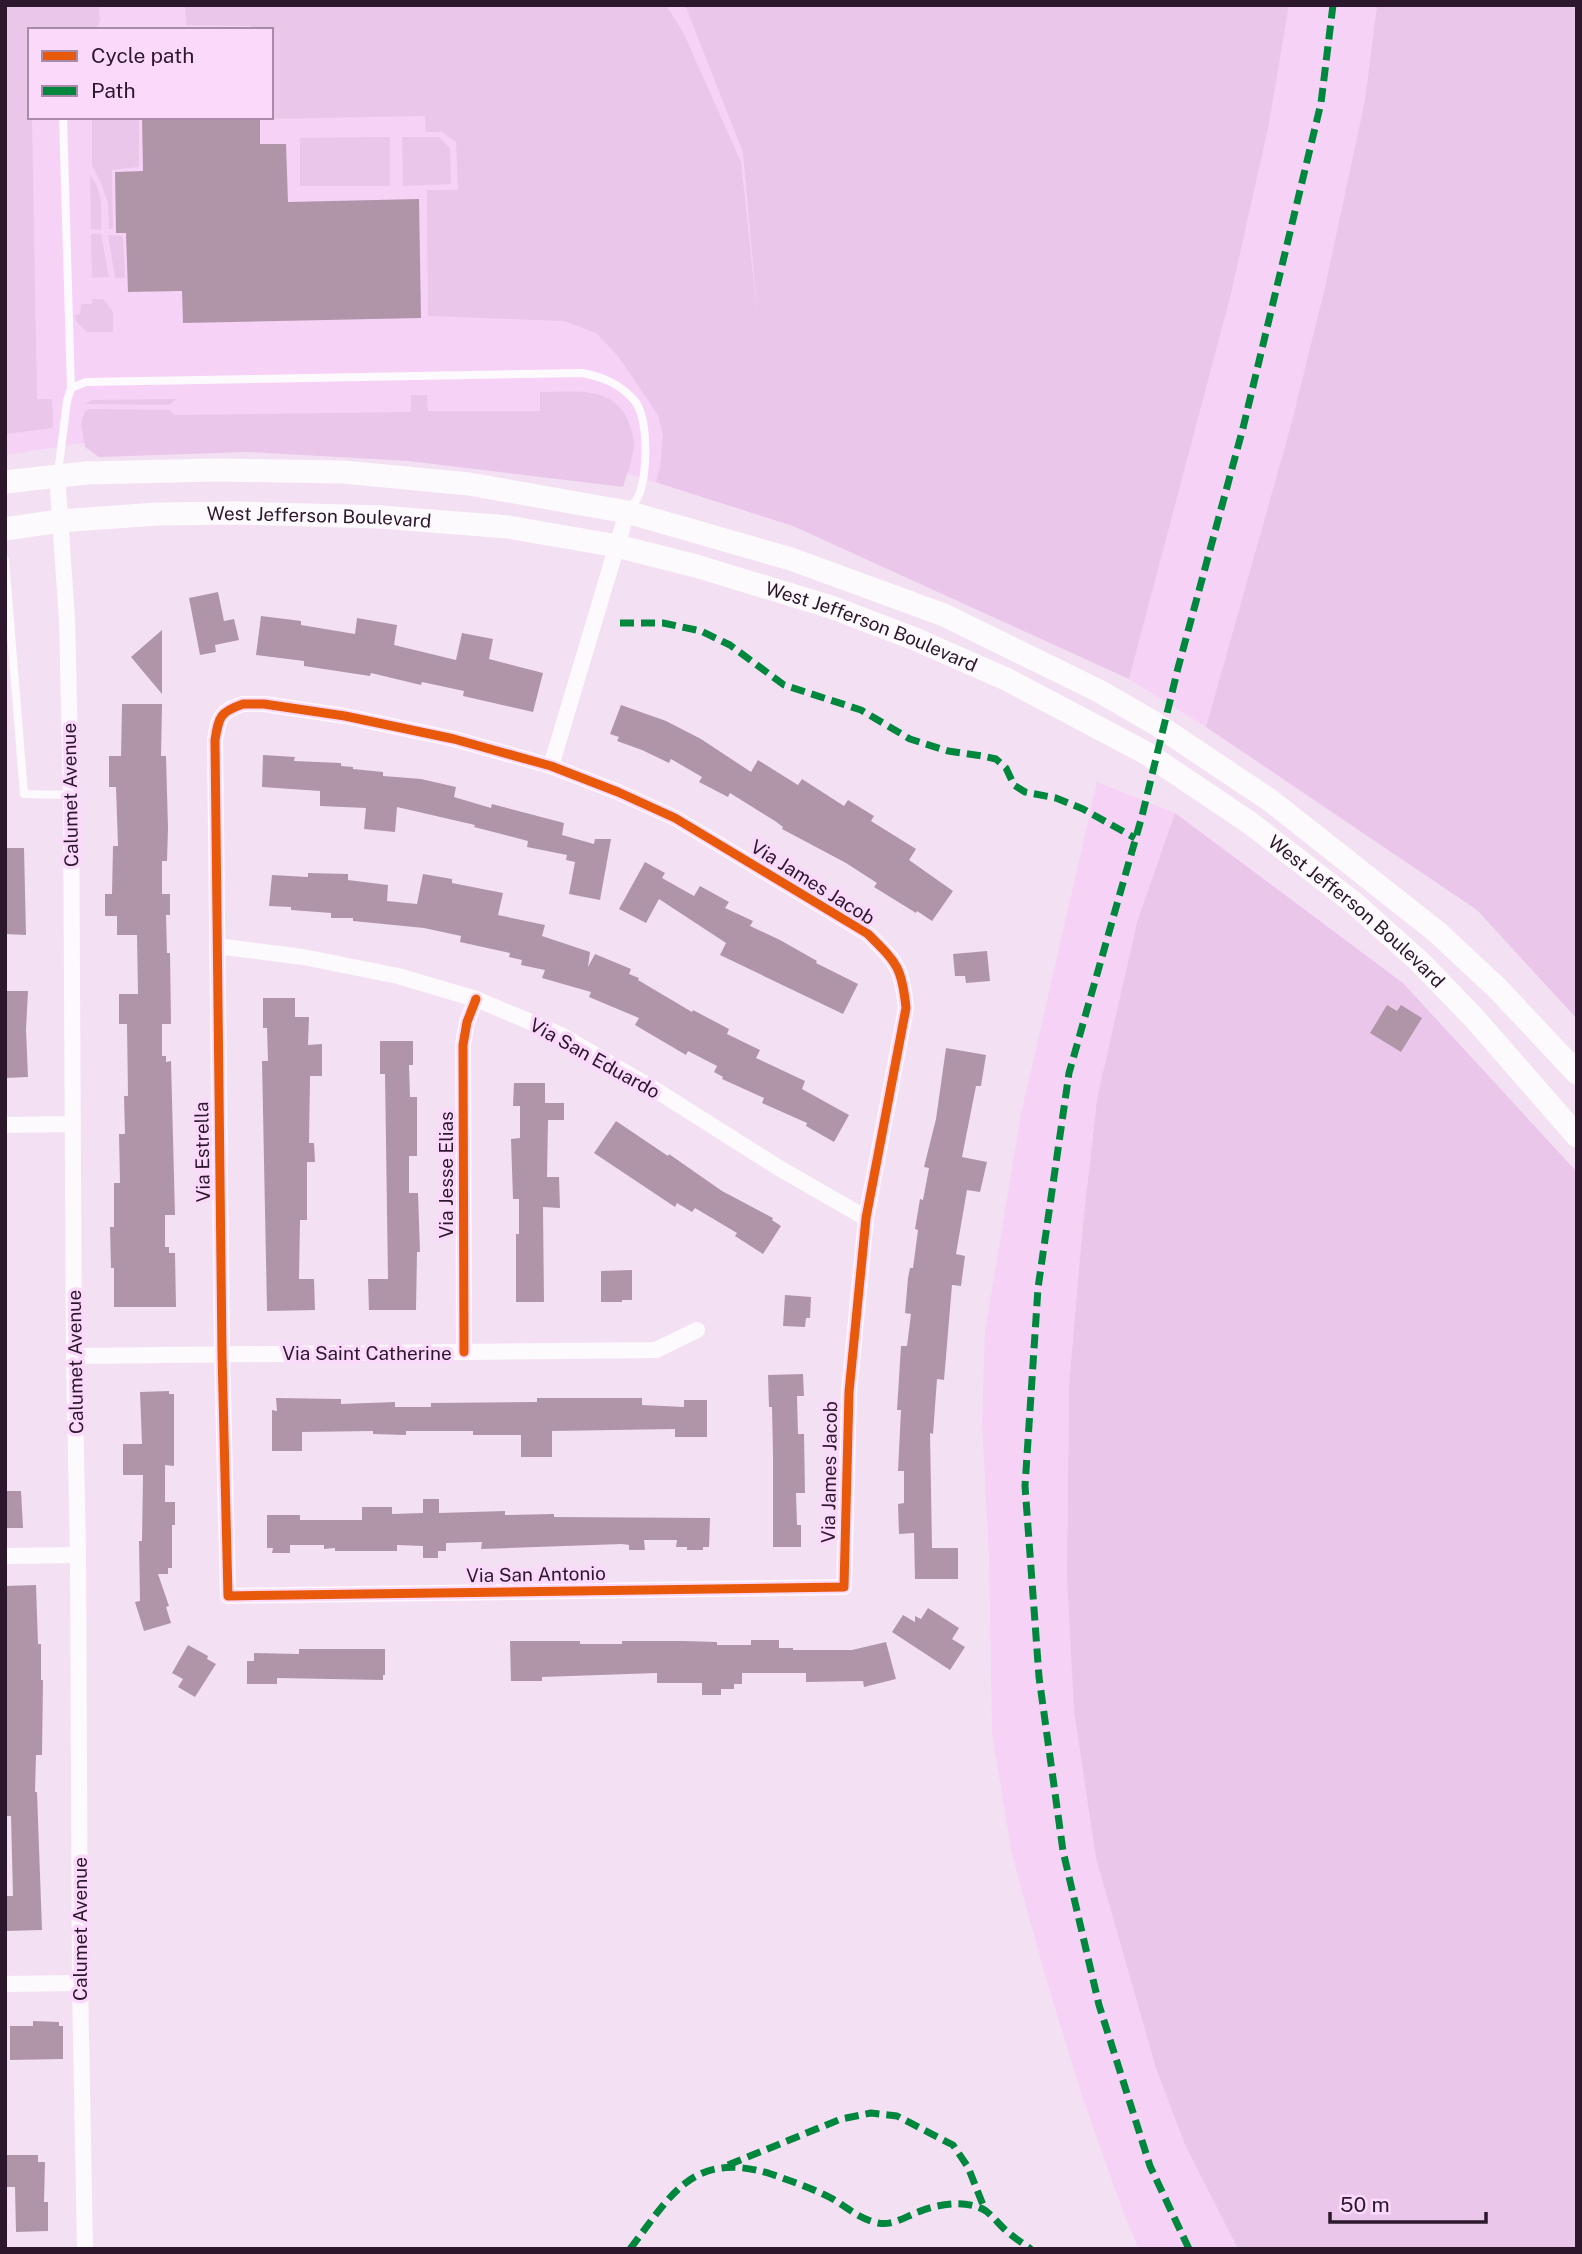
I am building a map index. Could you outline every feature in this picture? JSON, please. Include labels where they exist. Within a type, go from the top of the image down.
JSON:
[{"type":"main road","name":"West Jefferson Boulevard","points":[[5,482],[58,475],[216,470],[343,472],[469,484],[626,512],[791,559],[944,615],[1075,679],[1156,724],[1271,801],[1437,932],[1497,988],[1577,1073]]},
{"type":"main road","name":"West Jefferson Boulevard","points":[[5,529],[60,521],[170,514],[381,517],[508,527],[617,546],[696,566],[831,607],[915,639],[1006,679],[1146,753],[1250,823],[1354,903],[1420,962],[1474,1018],[1577,1136]]},
{"type":"main road","points":[[1354,903],[1373,880]]},
{"type":"street","name":"Calumet Avenue","points":[[58,475],[67,619],[71,795],[80,1983],[85,2249]]},
{"type":"street","points":[[551,766],[626,512]]},
{"type":"street","name":"Via James Jacob","points":[[226,710],[243,704],[264,704],[345,716],[454,739],[551,766],[675,818],[868,934],[895,961],[904,983],[906,1009],[866,1217],[849,1392],[844,1587]]},
{"type":"street","name":"Via Estrella","points":[[226,710],[218,724],[215,740],[222,1354],[228,1596]]},
{"type":"street","name":"Via San Eduardo","points":[[217,946],[303,957],[398,976],[477,999],[559,1034],[654,1089],[779,1168],[866,1217]]},
{"type":"street","name":"Via Jesse Elias","points":[[464,1352],[463,1045],[467,1022],[477,999]]},
{"type":"street","points":[[5,1125],[73,1124]]},
{"type":"street","name":"Via Saint Catherine","points":[[74,1356],[656,1350],[697,1330]]},
{"type":"street","points":[[5,1556],[78,1555]]},
{"type":"street","name":"Via San Antonio","points":[[228,1596],[844,1587]]},
{"type":"street","points":[[5,1984],[80,1983]]},
{"type":"lane","points":[[58,475],[71,388],[63,119]]},
{"type":"lane","points":[[71,388],[86,383],[582,373],[607,378],[636,402],[644,427],[645,466],[639,496],[626,512]]},
{"type":"lane","points":[[5,559],[24,794],[71,795]]},
{"type":"shaded area","points":[[5,5],[685,5],[743,153],[764,387],[793,526],[622,472],[95,441],[5,455]]},
{"type":"shaded area","points":[[5,5],[99,5],[100,20],[97,28],[28,28],[28,119],[32,119],[37,399],[52,399],[53,428],[5,434]]},
{"type":"shaded area","points":[[185,5],[666,5],[683,32],[741,162],[758,321],[743,153],[685,5],[1289,5],[1269,124],[1231,294],[1129,679],[793,526],[656,482],[663,436],[658,415],[618,356],[596,333],[564,321],[428,316],[427,190],[458,190],[456,142],[442,132],[426,132],[425,116],[273,119],[273,28],[186,25]]},
{"type":"shaded area","points":[[1289,5],[1377,5],[1365,100],[1325,287],[1291,425],[1206,727],[1129,679],[1231,294],[1269,124]]},
{"type":"shaded area","points":[[1377,5],[1577,5],[1577,1019],[1477,910],[1206,727],[1291,425],[1325,287],[1365,100]]},
{"type":"shaded area","points":[[92,119],[139,119],[139,167],[112,170],[113,229],[109,229],[108,204],[92,165]]},
{"type":"shaded area","points":[[390,137],[390,186],[300,186],[300,138]]},
{"type":"shaded area","points":[[402,137],[439,137],[450,148],[451,184],[403,186]]},
{"type":"shaded area","points":[[90,175],[99,194],[101,230],[91,229]]},
{"type":"shaded area","points":[[91,234],[101,234],[109,277],[92,278]]},
{"type":"shaded area","points":[[108,235],[123,236],[125,278],[115,278]]},
{"type":"shaded area","points":[[92,299],[103,299],[113,312],[113,332],[87,332],[76,321],[75,315],[80,314],[81,304],[92,304]]},
{"type":"shaded area","points":[[540,392],[594,394],[617,404],[625,414],[634,443],[623,487],[408,461],[248,452],[99,457],[85,447],[81,424],[85,411],[90,409],[170,410],[174,415],[411,412],[411,395],[427,395],[428,411],[540,411]]},
{"type":"shaded area","points":[[176,399],[169,405],[85,404],[92,400]]},
{"type":"shaded area","points":[[1097,782],[1175,813],[1137,922],[1097,1099],[1069,1386],[1067,1576],[1096,1858],[1156,2070],[1186,2147],[1238,2249],[1139,2249],[1083,2099],[1044,1972],[1012,1854],[992,1734],[989,1556],[982,1422],[985,1332],[1021,1114]]},
{"type":"shaded area","points":[[1175,813],[1403,983],[1577,1172],[1577,2249],[1238,2249],[1186,2147],[1156,2069],[1096,1858],[1074,1710],[1067,1576],[1069,1386],[1097,1099],[1137,922]]},
{"type":"building","points":[[142,119],[260,119],[260,144],[286,144],[288,202],[419,199],[421,318],[183,323],[182,291],[128,292],[126,233],[116,233],[115,172],[143,171]]},
{"type":"building","points":[[218,592],[224,621],[234,619],[239,640],[215,645],[216,652],[200,655],[189,598]]},
{"type":"building","points":[[261,616],[301,621],[301,625],[355,634],[357,618],[397,625],[394,645],[456,660],[462,633],[493,639],[489,659],[543,673],[533,712],[463,696],[464,691],[422,682],[421,685],[371,673],[370,676],[304,666],[304,661],[256,655]]},
{"type":"building","points":[[162,630],[162,694],[131,657]]},
{"type":"building","points":[[122,704],[162,704],[161,756],[166,756],[168,828],[167,861],[162,861],[162,894],[170,894],[170,915],[166,915],[167,953],[170,953],[171,1024],[162,1024],[162,1056],[166,1056],[166,1062],[171,1061],[175,1215],[165,1215],[165,1247],[169,1247],[169,1253],[175,1253],[176,1307],[114,1307],[110,1227],[114,1227],[114,1183],[120,1183],[119,1134],[125,1134],[124,1096],[128,1096],[127,1024],[119,1024],[119,994],[138,994],[137,935],[117,935],[117,916],[105,916],[105,894],[112,894],[113,846],[118,846],[116,787],[109,787],[109,756],[121,756]]},
{"type":"building","points":[[621,705],[666,721],[701,739],[751,772],[758,760],[798,785],[802,779],[844,806],[848,800],[874,816],[871,821],[916,849],[909,860],[953,891],[932,921],[917,911],[916,913],[874,887],[877,883],[846,863],[782,829],[775,821],[730,793],[728,797],[699,782],[702,777],[671,759],[669,763],[617,741],[619,737],[610,734]]},
{"type":"building","points":[[263,755],[295,757],[294,761],[341,763],[341,766],[353,769],[383,772],[383,776],[421,779],[456,787],[454,797],[491,808],[492,804],[564,823],[562,835],[594,844],[595,839],[611,839],[600,900],[569,894],[575,862],[566,860],[567,855],[527,847],[528,841],[474,827],[475,825],[397,807],[395,832],[364,829],[366,808],[320,806],[320,791],[262,787]]},
{"type":"building","points":[[5,848],[24,848],[26,935],[5,934]]},
{"type":"building","points":[[645,862],[665,873],[662,878],[694,896],[700,886],[729,902],[725,908],[753,921],[750,926],[858,984],[843,1014],[720,955],[726,943],[659,899],[646,923],[619,909]]},
{"type":"building","points":[[308,873],[348,874],[348,880],[388,885],[387,901],[417,904],[423,874],[503,893],[498,915],[545,925],[542,936],[590,952],[588,967],[595,954],[631,969],[629,974],[692,1012],[693,1010],[729,1029],[727,1034],[760,1050],[756,1058],[805,1081],[802,1089],[849,1115],[834,1142],[806,1126],[807,1123],[762,1103],[764,1098],[722,1079],[723,1077],[714,1072],[717,1066],[688,1051],[686,1055],[635,1025],[639,1018],[589,997],[591,992],[542,978],[545,970],[521,965],[522,960],[509,957],[510,953],[460,942],[461,936],[424,928],[353,921],[353,918],[331,918],[331,913],[269,906],[272,875],[308,877]]},
{"type":"building","points":[[987,951],[990,981],[966,983],[965,976],[955,976],[953,954]]},
{"type":"building","points":[[5,991],[28,991],[28,1077],[5,1078]]},
{"type":"building","points":[[263,998],[295,998],[295,1017],[309,1017],[308,1045],[322,1044],[322,1076],[310,1076],[309,1143],[314,1143],[315,1162],[307,1162],[307,1220],[300,1220],[299,1279],[314,1279],[315,1310],[267,1311],[262,1061],[268,1061],[267,1028],[263,1028]]},
{"type":"building","points":[[1387,1005],[1397,1011],[1401,1005],[1422,1018],[1401,1052],[1370,1033]]},
{"type":"building","points":[[380,1041],[413,1041],[413,1065],[409,1065],[410,1097],[417,1097],[417,1156],[409,1156],[409,1193],[418,1193],[420,1252],[417,1252],[416,1310],[369,1310],[368,1279],[388,1279],[385,1074],[380,1074]]},
{"type":"building","points":[[946,1048],[986,1055],[981,1086],[976,1086],[962,1157],[987,1162],[980,1192],[967,1190],[956,1254],[965,1256],[961,1286],[952,1285],[944,1380],[937,1379],[933,1434],[930,1433],[932,1548],[958,1548],[958,1579],[915,1579],[914,1533],[899,1534],[898,1504],[904,1503],[904,1471],[898,1471],[901,1410],[897,1410],[901,1346],[907,1346],[911,1314],[905,1313],[908,1278],[910,1268],[913,1268],[918,1230],[915,1229],[929,1168],[924,1167],[936,1119]]},
{"type":"building","points":[[514,1083],[545,1083],[545,1103],[564,1103],[564,1120],[548,1120],[547,1177],[559,1177],[560,1208],[543,1207],[544,1302],[516,1302],[519,1199],[513,1199],[511,1139],[520,1138],[520,1106],[513,1106]]},
{"type":"building","points":[[616,1121],[722,1191],[773,1218],[772,1220],[781,1226],[763,1254],[735,1236],[737,1233],[695,1208],[692,1212],[677,1203],[675,1207],[594,1153]]},
{"type":"building","points":[[632,1270],[632,1300],[601,1302],[601,1271]]},
{"type":"building","points":[[785,1295],[811,1297],[810,1318],[806,1318],[805,1327],[783,1326]]},
{"type":"building","points":[[803,1374],[804,1396],[797,1396],[798,1434],[804,1434],[805,1493],[796,1493],[801,1547],[773,1547],[772,1407],[769,1407],[768,1375]]},
{"type":"building","points":[[169,1391],[169,1394],[174,1394],[174,1466],[165,1465],[165,1502],[175,1502],[175,1525],[172,1525],[172,1568],[168,1568],[168,1574],[158,1574],[169,1606],[166,1607],[171,1623],[144,1631],[135,1602],[140,1601],[139,1541],[142,1541],[143,1475],[123,1475],[123,1444],[142,1444],[140,1392]]},
{"type":"building","points":[[276,1398],[341,1399],[341,1404],[395,1402],[395,1407],[431,1407],[431,1403],[537,1402],[537,1398],[642,1398],[642,1405],[684,1407],[684,1400],[707,1400],[707,1437],[675,1437],[675,1429],[552,1431],[552,1457],[521,1457],[521,1435],[473,1435],[473,1431],[406,1431],[406,1435],[373,1434],[373,1431],[302,1432],[302,1451],[272,1451],[272,1410],[277,1411]]},
{"type":"building","points":[[5,1491],[21,1491],[23,1528],[5,1528]]},
{"type":"building","points":[[423,1499],[439,1499],[439,1513],[505,1511],[505,1515],[554,1514],[554,1517],[710,1518],[709,1547],[703,1547],[703,1550],[687,1550],[687,1547],[676,1547],[677,1540],[644,1540],[645,1550],[629,1550],[629,1545],[622,1544],[481,1549],[482,1542],[446,1543],[446,1551],[438,1551],[438,1558],[423,1558],[423,1546],[397,1545],[397,1551],[335,1551],[335,1548],[324,1549],[324,1545],[290,1545],[290,1553],[272,1553],[273,1548],[267,1548],[267,1515],[300,1515],[300,1520],[362,1520],[362,1507],[392,1507],[392,1514],[423,1513]]},
{"type":"building","points":[[36,1585],[38,1644],[41,1644],[43,1680],[42,1755],[36,1755],[35,1792],[42,1930],[5,1931],[5,1896],[13,1896],[11,1816],[5,1816],[5,1586]]},
{"type":"building","points":[[928,1608],[959,1628],[952,1639],[965,1647],[950,1670],[892,1632],[903,1615],[915,1622],[915,1616],[921,1619]]},
{"type":"building","points":[[751,1640],[779,1640],[779,1648],[793,1650],[852,1650],[886,1642],[896,1679],[864,1687],[863,1681],[806,1682],[806,1673],[742,1673],[742,1684],[734,1684],[734,1689],[721,1689],[721,1695],[702,1695],[702,1683],[657,1683],[657,1673],[542,1677],[542,1681],[511,1681],[510,1641],[622,1644],[622,1641],[683,1641],[751,1645]]},
{"type":"building","points":[[188,1645],[208,1656],[207,1659],[216,1664],[195,1697],[178,1687],[183,1679],[172,1673]]},
{"type":"building","points":[[299,1649],[385,1649],[385,1675],[383,1680],[277,1678],[277,1684],[247,1684],[247,1661],[254,1661],[254,1653],[299,1654]]},
{"type":"building","points":[[33,2021],[59,2022],[59,2026],[63,2026],[63,2059],[10,2060],[10,2026],[33,2026]]},
{"type":"building","points":[[5,2155],[38,2155],[38,2162],[45,2162],[44,2202],[48,2202],[48,2231],[16,2232],[15,2187],[5,2187]]},
{"type":"marked path","points":[[1189,2249],[1150,2166],[1099,2005],[1063,1851],[1039,1677],[1025,1486],[1038,1288],[1069,1073],[1142,816],[1178,668],[1243,428],[1321,103],[1333,5]]},
{"type":"marked path","points":[[620,623],[663,623],[701,631],[730,645],[784,685],[861,710],[910,739],[948,751],[996,759],[1006,768],[1014,785],[1025,792],[1056,798],[1083,809],[1135,838]]},
{"type":"marked path","points":[[728,2165],[841,2119],[871,2113],[897,2116],[953,2145],[968,2167],[985,2210]]},
{"type":"marked path","points":[[630,2249],[659,2211],[687,2182],[703,2173],[722,2168],[744,2168],[786,2179],[824,2194],[859,2216],[883,2224],[943,2205],[979,2207],[1031,2249]]},
{"type":"cycle path","points":[[243,704],[264,704],[345,716],[454,739],[551,766],[618,792],[675,818],[868,934],[892,959],[900,974],[906,1008],[866,1218],[849,1392],[844,1587],[228,1596],[222,1354],[215,740],[222,716],[243,704]]},
{"type":"cycle path","points":[[464,1352],[463,1045],[467,1022],[476,999]]}]
